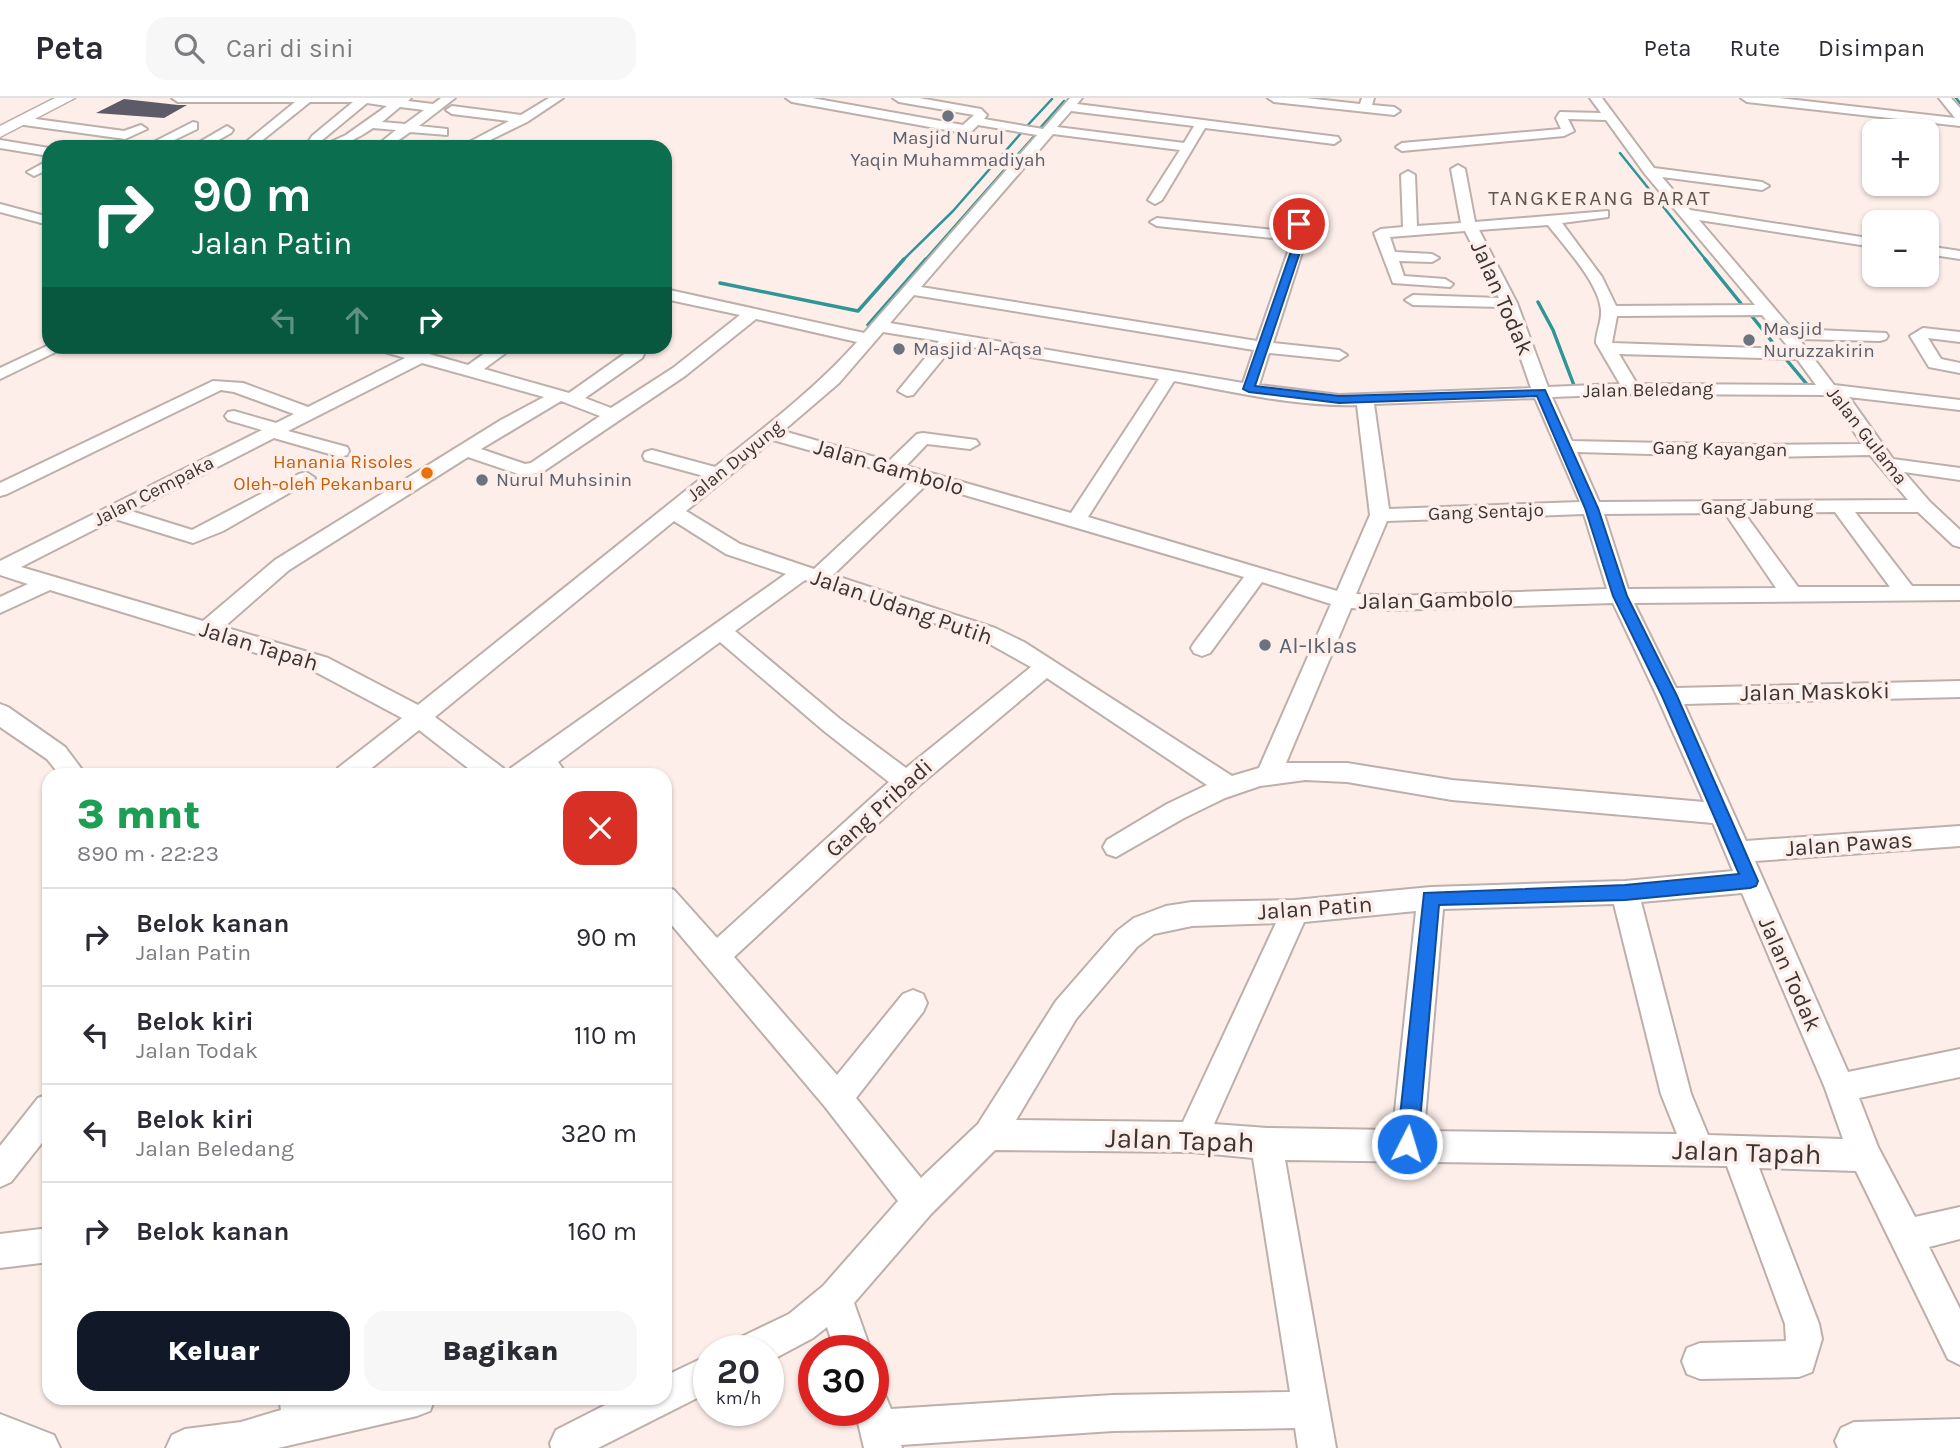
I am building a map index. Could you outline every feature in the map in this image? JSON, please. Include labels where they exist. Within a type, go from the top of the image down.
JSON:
[{"type":"main road","points":[[0,132],[67,98]]},
{"type":"street","points":[[178,98],[402,100],[434,108]]},
{"type":"street","points":[[255,140],[308,98]]},
{"type":"street","points":[[480,140],[523,119],[557,98]]},
{"type":"street","points":[[792,98],[832,101],[963,129],[981,116],[980,113],[899,98]]},
{"type":"street","points":[[1275,98],[1366,103],[1394,111]]},
{"type":"street","name":"Jalan Gulama","points":[[1596,98],[1650,171],[1787,334],[1829,390],[1840,397],[1875,449],[1923,506],[1960,541]]},
{"type":"street","points":[[1747,98],[1960,122]]},
{"type":"street","points":[[1945,98],[1960,116]]},
{"type":"street","points":[[315,140],[362,99]]},
{"type":"street","points":[[345,140],[402,100]]},
{"type":"street","points":[[1070,101],[1201,124],[1334,140]]},
{"type":"street","name":"Jalan Duyung","points":[[356,768],[809,401],[873,333],[1049,131],[1070,101]]},
{"type":"street","points":[[391,140],[434,108],[451,104],[523,119]]},
{"type":"street","points":[[924,122],[943,105]]},
{"type":"street","points":[[1402,147],[1564,132],[1568,131],[1562,118],[1564,115],[1610,117]]},
{"type":"street","points":[[20,121],[125,135],[141,128]]},
{"type":"street","points":[[976,121],[1188,147]]},
{"type":"street","points":[[371,124],[443,132]]},
{"type":"street","points":[[1155,200],[1201,124]]},
{"type":"street","points":[[164,140],[193,126]]},
{"type":"street","points":[[71,140],[89,131]]},
{"type":"street","points":[[210,140],[227,131]]},
{"type":"street","points":[[0,145],[42,154]]},
{"type":"street","points":[[34,172],[42,163]]},
{"type":"street","name":"Jalan Todak","points":[[1458,169],[1469,225],[1492,265],[1509,303],[1541,392],[1592,508],[1620,596],[1670,696],[1840,1088],[1865,1156],[1960,1347]]},
{"type":"street","points":[[1650,171],[1762,186]]},
{"type":"street","points":[[1408,175],[1410,229]]},
{"type":"street","points":[[1249,389],[1300,237],[1298,206]]},
{"type":"street","points":[[0,208],[42,219]]},
{"type":"street","points":[[1445,284],[1399,281],[1381,233],[1603,214]]},
{"type":"street","points":[[1688,214],[1862,241]]},
{"type":"street","points":[[1552,220],[1594,278],[1609,311],[1603,338],[1606,349],[1632,389]]},
{"type":"street","points":[[1157,222],[1300,237]]},
{"type":"street","points":[[1939,252],[1960,256]]},
{"type":"street","points":[[1388,256],[1432,258]]},
{"type":"street","points":[[911,289],[1263,347],[1339,355]]},
{"type":"street","name":"Jalan Beledang","points":[[672,297],[752,314],[873,333],[950,339],[1249,389],[1320,398],[1365,399],[1632,389],[1829,390],[1960,405]]},
{"type":"street","points":[[1413,300],[1509,303]]},
{"type":"street","points":[[1609,311],[1767,310]]},
{"type":"street","points":[[467,450],[524,470],[537,467],[679,372],[752,314]]},
{"type":"street","points":[[1787,334],[1881,336]]},
{"type":"street","points":[[1960,337],[1918,335],[1935,363],[1960,368]]},
{"type":"street","points":[[907,391],[950,339]]},
{"type":"street","points":[[1606,349],[1802,354]]},
{"type":"street","points":[[0,374],[43,354]]},
{"type":"street","points":[[407,354],[565,398],[613,415]]},
{"type":"street","points":[[424,359],[431,354]]},
{"type":"street","points":[[471,371],[496,354]]},
{"type":"street","points":[[207,630],[282,565],[467,450],[565,398],[636,354]]},
{"type":"street","name":"Jalan Cempaka","points":[[1,568],[120,514],[274,430],[424,359]]},
{"type":"street","points":[[1076,520],[1170,375]]},
{"type":"street","points":[[0,490],[219,386],[237,387],[309,413]]},
{"type":"street","points":[[1268,775],[1380,515],[1365,399]]},
{"type":"street","points":[[233,416],[340,451]]},
{"type":"street","name":"Jalan Gambolo","points":[[769,433],[1076,520],[1345,601],[1393,603],[1620,596],[1960,593]]},
{"type":"street","points":[[892,469],[921,439],[970,444]]},
{"type":"street","name":"Gang Kayangan","points":[[1565,446],[1759,451],[1875,449]]},
{"type":"street","points":[[652,456],[718,474]]},
{"type":"street","points":[[186,480],[237,460]]},
{"type":"street","points":[[1888,464],[1960,474]]},
{"type":"street","points":[[120,514],[186,536],[200,535],[306,478]]},
{"type":"street","points":[[549,768],[721,631],[810,575],[923,478]]},
{"type":"street","name":"Gang Jabung","points":[[1592,508],[1923,506]]},
{"type":"street","name":"Gang Sentajo","points":[[1380,515],[1592,508]]},
{"type":"street","points":[[1731,508],[1791,595]]},
{"type":"street","points":[[1842,508],[1907,594]]},
{"type":"street","name":"Jalan Udang Putih","points":[[672,511],[733,549],[987,633],[1046,667],[1109,711],[1230,788]]},
{"type":"street","name":"Jalan Tapah","points":[[1,568],[320,664],[418,716],[485,768]]},
{"type":"street","points":[[1202,648],[1257,574]]},
{"type":"street","points":[[0,606],[48,582]]},
{"type":"street","points":[[721,631],[824,718],[906,782]]},
{"type":"street","name":"Gang Pribadi","points":[[717,956],[906,782],[1046,667]]},
{"type":"street","name":"Jalan Maskoki","points":[[1670,696],[1960,689]]},
{"type":"street","points":[[0,713],[56,753],[68,768]]},
{"type":"street","points":[[1116,847],[1182,805],[1268,775],[1319,770],[1452,790],[1721,814]]},
{"type":"street","name":"Jalan Pawas","points":[[1738,852],[1960,835]]},
{"type":"street","name":"Jalan Patin","points":[[989,1135],[1066,1010],[1128,939],[1144,926],[1166,918],[1192,914],[1295,911],[1430,898],[1625,892],[1750,881]]},
{"type":"street","points":[[1625,892],[1676,1094],[1699,1151]]},
{"type":"street","points":[[1407,1144],[1430,898]]},
{"type":"street","points":[[672,906],[837,1098],[919,1202]]},
{"type":"street","points":[[1192,1137],[1295,911]]},
{"type":"street","points":[[837,1098],[913,1003]]},
{"type":"street","points":[[1840,1088],[1960,1063]]},
{"type":"street","points":[[0,1171],[42,1118]]},
{"type":"street","points":[[783,1335],[801,1326],[835,1298],[919,1202],[989,1135]]},
{"type":"street","name":"Jalan Tapah","points":[[989,1135],[1192,1137],[1267,1144],[1407,1144],[1865,1156]]},
{"type":"street","points":[[1267,1144],[1317,1448]]},
{"type":"street","points":[[1700,1361],[1799,1359],[1804,1339],[1802,1324],[1737,1151]]},
{"type":"street","points":[[1905,1236],[1960,1223]]},
{"type":"street","points":[[0,1251],[42,1246]]},
{"type":"street","points":[[835,1298],[848,1335]]},
{"type":"street","points":[[672,1392],[693,1381]]},
{"type":"street","points":[[185,1448],[241,1444],[299,1410],[348,1405]]},
{"type":"street","points":[[569,1448],[569,1443],[644,1405]]},
{"type":"street","points":[[879,1429],[1113,1413],[1311,1410]]},
{"type":"street","points":[[0,1432],[41,1448]]},
{"type":"street","points":[[1854,1441],[1960,1438]]},
{"type":"building","points":[[124,99],[187,105],[164,118],[96,113]]},
{"type":"waterway","points":[[1956,98],[1960,103]]},
{"type":"waterway","points":[[1027,126],[1052,99]]},
{"type":"waterway","points":[[1040,128],[1064,101]]},
{"type":"waterway","points":[[904,259],[953,211],[1022,132]]},
{"type":"waterway","points":[[925,260],[1036,134]]},
{"type":"waterway","points":[[1620,153],[1706,260]]},
{"type":"waterway","points":[[720,283],[858,311],[904,259]]},
{"type":"waterway","points":[[868,325],[926,259]]},
{"type":"waterway","points":[[1705,259],[1743,306]]},
{"type":"waterway","points":[[1538,302],[1553,330],[1575,388]]},
{"type":"waterway","points":[[1751,315],[1777,348]]},
{"type":"waterway","points":[[1785,358],[1810,388]]},
{"type":"place","name":"Masjid Nurul Yaqin Muhammadiyah","points":[[948,116]]},
{"type":"place","name":"Masjid Nuruzzakirin","points":[[1749,340]]},
{"type":"place","name":"Masjid Al-Aqsa","points":[[899,349]]},
{"type":"place","name":"Hanania Risoles Oleh-oleh Pekanbaru","points":[[427,473]]},
{"type":"place","name":"Nurul Muhsinin","points":[[482,480]]},
{"type":"place","name":"Al-Iklas","points":[[1265,645]]},
{"type":"district","name":"TANGKERANG BARAT","points":[[1600,198]]},
{"type":"route","points":[[1299,224],[1300,237],[1249,389],[1339,400],[1541,392],[1592,508],[1620,596],[1670,696],[1750,881],[1625,892],[1430,898],[1407,1144]]}]
